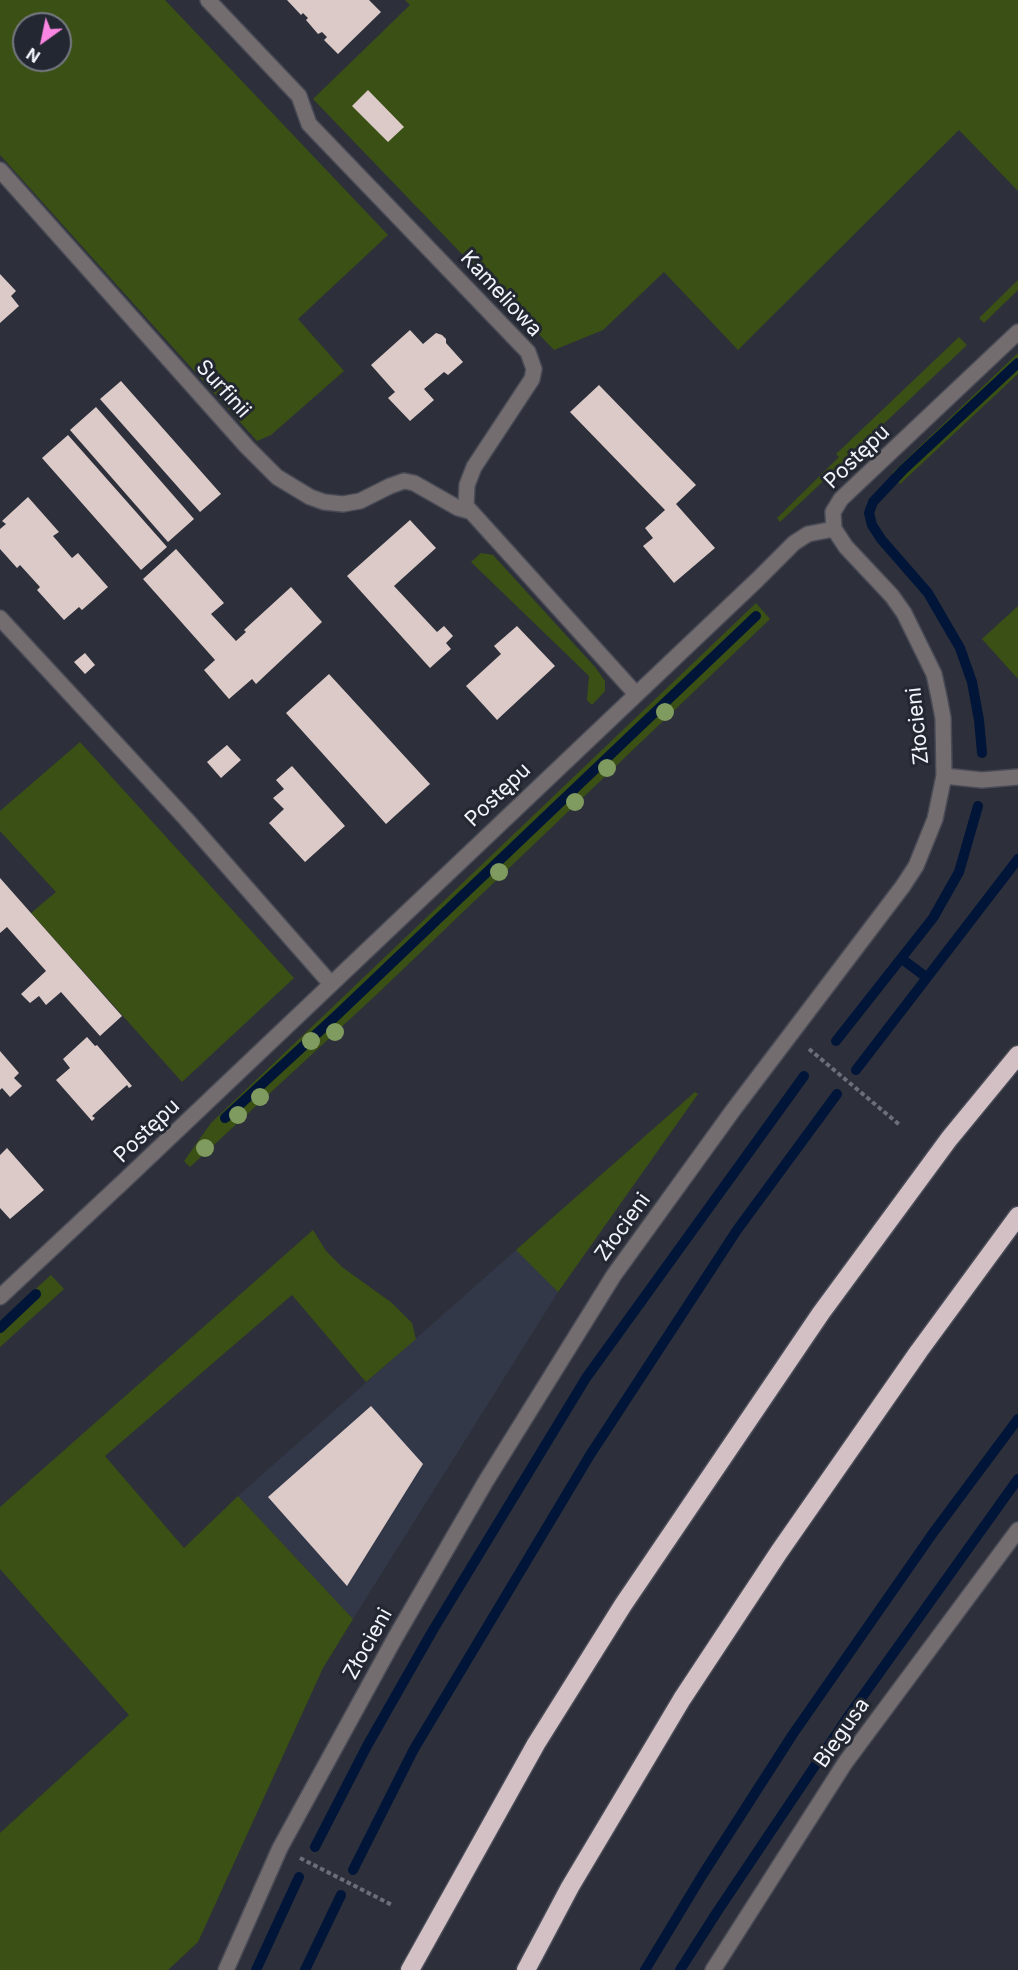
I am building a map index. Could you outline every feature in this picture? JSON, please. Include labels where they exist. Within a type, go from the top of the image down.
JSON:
[{"type":"highway","points":[[410,1970],[536,1744],[623,1605],[821,1313],[949,1139],[1018,1055]]},
{"type":"highway","points":[[526,1970],[570,1887],[707,1660],[919,1351],[1018,1216]]},
{"type":"street","name":"Kameliowa","points":[[208,0],[299,96],[309,124],[528,352],[534,369],[532,379],[474,467],[467,485],[465,499],[469,511]]},
{"type":"street","name":"Surfinii","points":[[0,170],[247,447],[277,477],[310,497],[324,502],[343,504],[360,501],[404,481],[414,483],[459,508],[469,511]]},
{"type":"street","name":"Postępu","points":[[0,1297],[126,1180],[794,543],[808,534],[834,528],[833,512],[841,500],[1018,332]]},
{"type":"street","points":[[469,511],[636,694]]},
{"type":"street","name":"Złocieni","points":[[226,1970],[280,1848],[389,1648],[486,1480],[608,1284],[916,866],[935,819],[944,776],[943,718],[934,674],[904,613],[846,547],[834,528]]},
{"type":"street","points":[[0,618],[186,819],[331,984]]},
{"type":"street","points":[[944,776],[982,780],[1018,777]]},
{"type":"street","name":"Biegusa","points":[[713,1970],[845,1763],[1018,1530]]},
{"type":"path","points":[[794,1030],[821,1061],[901,1126]]},
{"type":"path","points":[[280,1848],[392,1905]]},
{"type":"shaded area","points":[[516,1250],[558,1292],[353,1619],[238,1496]]},
{"type":"green space","points":[[0,0],[165,0],[388,235],[298,319],[344,371],[271,435],[257,441],[0,155]]},
{"type":"green space","points":[[405,0],[1018,0],[1018,191],[959,130],[738,350],[664,272],[603,330],[554,350],[313,99],[410,5]]},
{"type":"green space","points":[[1018,280],[1018,290],[984,323],[979,318]]},
{"type":"green space","points":[[959,337],[967,345],[780,522],[777,518],[839,457],[836,454]]},
{"type":"green space","points":[[1018,353],[1018,374],[900,484],[892,473]]},
{"type":"green space","points":[[481,553],[493,555],[595,667],[605,681],[605,691],[592,705],[587,700],[589,676],[471,562]]},
{"type":"green space","points":[[756,603],[770,619],[375,996],[190,1167],[184,1161],[211,1123]]},
{"type":"green space","points":[[1018,606],[1018,679],[982,639]]},
{"type":"green space","points":[[80,742],[294,978],[182,1082],[31,913],[56,892],[0,831],[0,811]]},
{"type":"green space","points":[[695,1092],[698,1094],[558,1292],[516,1250]]},
{"type":"green space","points":[[313,1230],[326,1251],[342,1267],[392,1303],[412,1323],[416,1339],[366,1382],[292,1295],[105,1456],[184,1548],[238,1496],[353,1619],[323,1668],[198,1942],[168,1970],[0,1970],[0,1833],[129,1715],[0,1569],[0,1507]]},
{"type":"green space","points":[[51,1275],[64,1289],[0,1347],[0,1321]]},
{"type":"building","points":[[287,0],[369,0],[381,12],[338,54],[324,40],[327,37],[322,32],[318,34],[306,20],[308,18],[303,13],[301,15]]},
{"type":"building","points":[[368,90],[404,127],[388,142],[352,106]]},
{"type":"building","points":[[0,274],[16,291],[11,296],[19,306],[0,323]]},
{"type":"building","points":[[410,330],[423,344],[436,333],[442,335],[463,362],[448,375],[444,372],[424,389],[434,400],[410,421],[388,398],[395,392],[371,365]]},
{"type":"building","points":[[121,381],[221,494],[200,512],[100,399]]},
{"type":"building","points":[[599,385],[696,485],[676,504],[715,548],[674,583],[643,546],[653,538],[645,528],[665,510],[570,412]]},
{"type":"building","points":[[96,407],[194,519],[168,542],[70,430]]},
{"type":"building","points":[[68,435],[167,547],[141,570],[42,458]]},
{"type":"building","points":[[28,497],[59,532],[53,536],[72,558],[78,553],[108,587],[82,610],[79,607],[64,620],[37,590],[40,587],[20,565],[17,568],[0,549],[0,529],[6,524],[2,521]]},
{"type":"building","points":[[410,520],[436,548],[394,586],[437,632],[444,626],[453,636],[446,643],[451,649],[430,668],[347,576]]},
{"type":"building","points":[[176,549],[224,603],[211,614],[236,641],[246,632],[244,630],[291,587],[322,622],[256,684],[252,679],[229,699],[204,670],[215,660],[143,579]]},
{"type":"building","points":[[517,626],[555,666],[497,720],[466,686],[501,654],[494,646]]},
{"type":"building","points":[[85,653],[95,665],[85,674],[74,662]]},
{"type":"building","points":[[329,674],[430,784],[386,824],[286,713]]},
{"type":"building","points":[[227,745],[241,760],[221,778],[207,762]]},
{"type":"building","points":[[292,766],[345,826],[305,862],[269,823],[284,809],[273,798],[284,789],[276,780]]},
{"type":"building","points":[[0,878],[122,1016],[100,1036],[61,992],[46,1005],[39,996],[30,1003],[21,994],[46,971],[7,927],[0,933]]},
{"type":"building","points":[[87,1037],[95,1046],[97,1045],[132,1086],[129,1088],[127,1085],[92,1116],[95,1118],[92,1121],[56,1080],[70,1068],[63,1059]]},
{"type":"building","points":[[0,1051],[19,1073],[14,1078],[22,1086],[10,1097],[2,1088],[0,1090]]},
{"type":"building","points":[[7,1148],[44,1190],[10,1219],[0,1208],[0,1155]]},
{"type":"building","points":[[371,1406],[423,1464],[347,1586],[268,1497]]},
{"type":"waterway","points":[[982,753],[972,682],[960,648],[928,593],[881,539],[872,525],[869,513],[873,502],[903,470],[1018,363]]},
{"type":"waterway","points":[[225,1118],[336,1016],[756,616]]},
{"type":"waterway","points":[[836,1041],[933,918],[959,872],[978,806]]},
{"type":"waterway","points":[[856,1070],[1018,859]]},
{"type":"waterway","points":[[902,959],[926,977]]},
{"type":"waterway","points":[[315,1847],[367,1746],[433,1630],[586,1378],[804,1076]]},
{"type":"waterway","points":[[353,1870],[414,1749],[590,1455],[737,1230],[837,1094]]},
{"type":"waterway","points":[[0,1328],[36,1294]]},
{"type":"waterway","points":[[645,1970],[703,1874],[793,1734],[933,1533],[1018,1419]]},
{"type":"waterway","points":[[680,1970],[847,1718],[1018,1479]]},
{"type":"waterway","points":[[256,1970],[299,1877]]},
{"type":"waterway","points":[[305,1970],[341,1895]]}]
